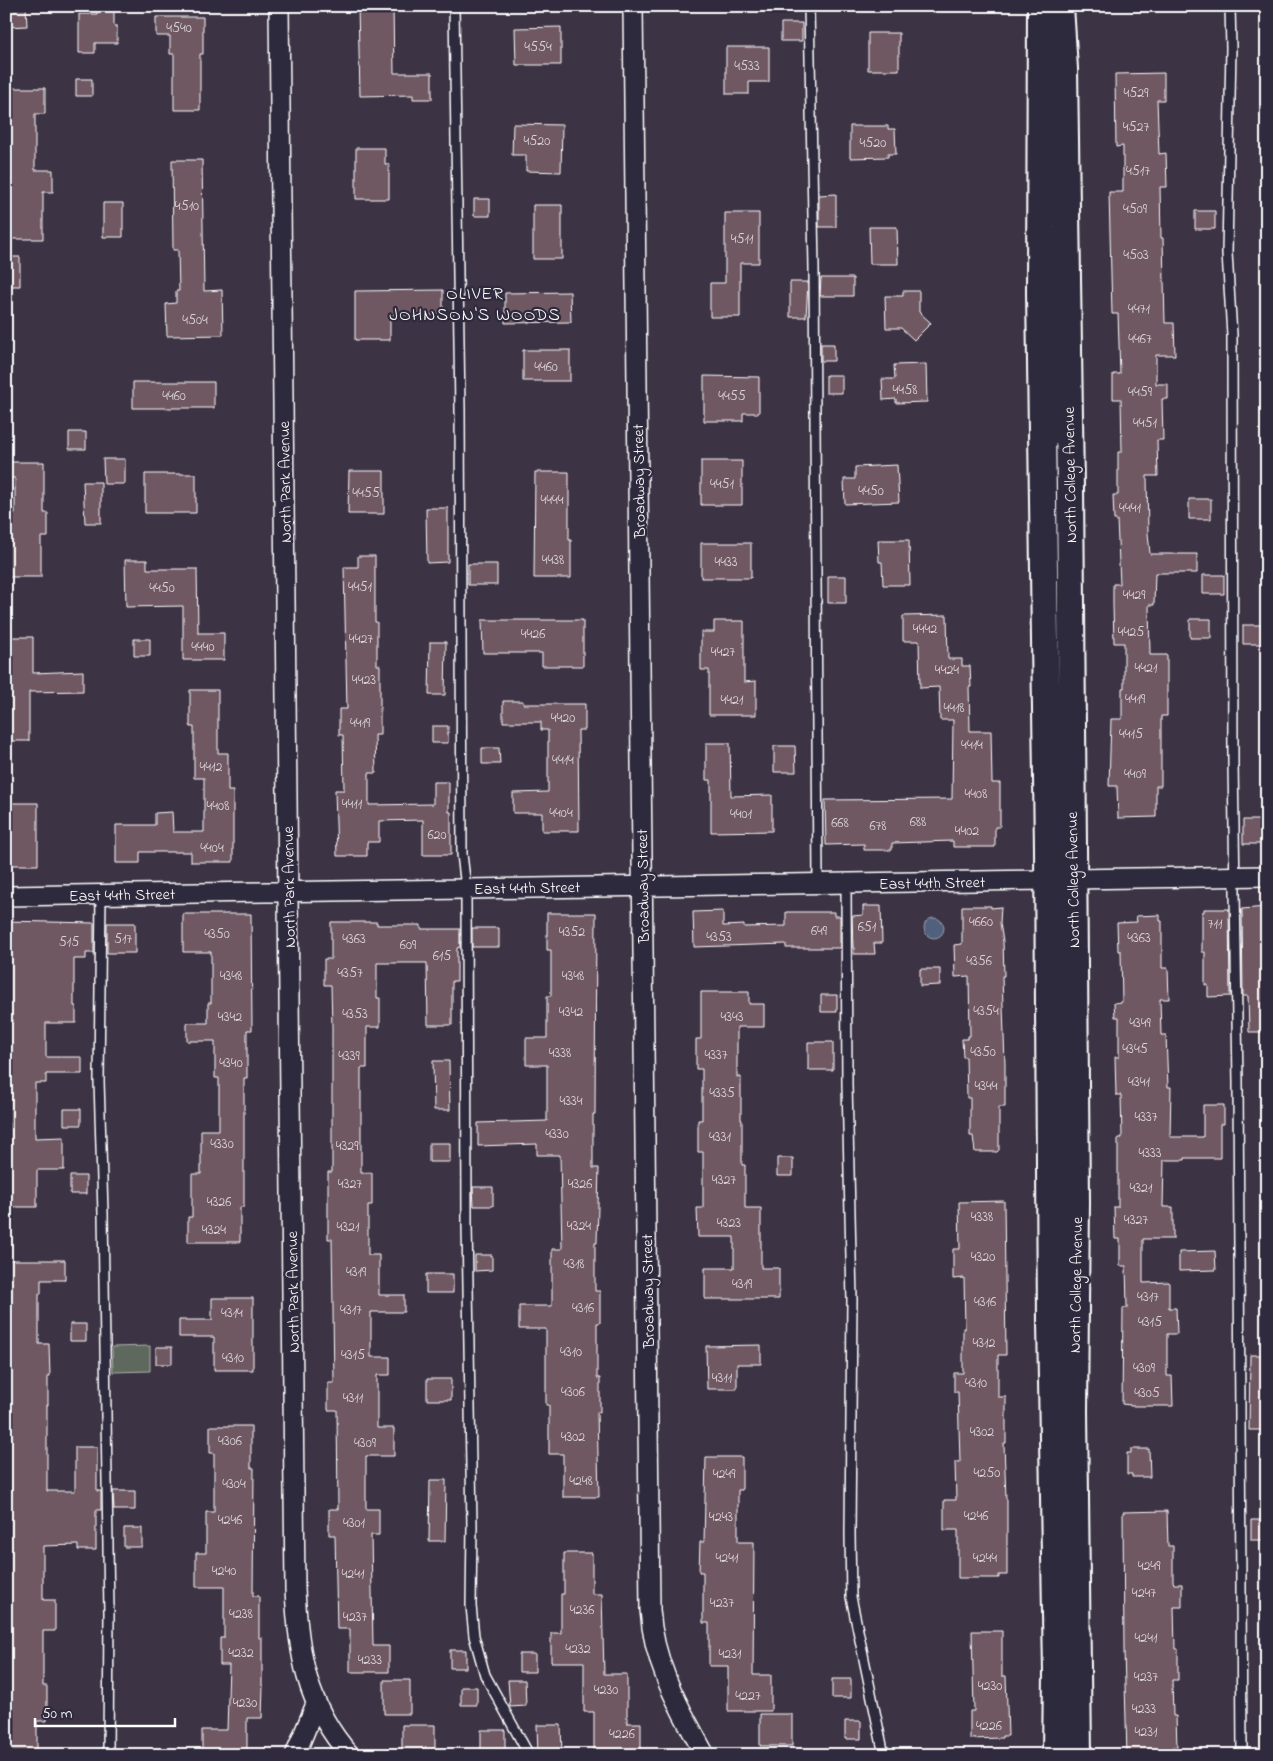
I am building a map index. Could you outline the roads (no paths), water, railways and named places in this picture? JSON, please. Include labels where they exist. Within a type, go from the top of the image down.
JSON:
[{"type":"main road","name":"North College Avenue","points":[[1051,12],[1040,293],[1060,880],[1076,1202],[1074,1421],[1078,1755]]},
{"type":"main road","name":"North College Avenue","points":[[1056,1755],[1057,1672],[1051,1302],[1060,880]]},
{"type":"street","name":"North Park Avenue","points":[[279,6],[295,1589],[302,1661],[316,1704],[338,1742],[350,1755]]},
{"type":"street","name":"Broadway Street","points":[[633,6],[651,1620],[658,1657],[667,1682],[705,1755]]},
{"type":"street","name":"East 44th Street","points":[[6,896],[1267,876]]},
{"type":"street","points":[[295,1755],[316,1704]]},
{"type":"lane","points":[[454,6],[460,409],[462,854],[466,888],[467,1225],[472,1526],[471,1606],[474,1636],[485,1675],[529,1755]]},
{"type":"lane","points":[[810,6],[814,278],[818,883]]},
{"type":"lane","name":"North College Avenue","points":[[1050,6],[1051,12]]},
{"type":"lane","points":[[1230,6],[1231,48],[1227,253],[1232,345],[1242,1755]]},
{"type":"lane","name":"North College Avenue","points":[[1053,227],[1056,452]]},
{"type":"lane","points":[[846,883],[847,1084],[852,1300],[851,1597],[884,1755]]},
{"type":"lane","points":[[101,894],[99,1081],[109,1593],[108,1755]]},
{"type":"lane","points":[[1066,1615],[1066,1705]]},
{"type":"water","points":[[934,918],[941,921],[944,928],[941,935],[934,938],[927,935],[924,928],[927,921]]},
{"type":"district","name":"OLIVER JOHNSON'S WOODS","points":[[475,303]]}]
